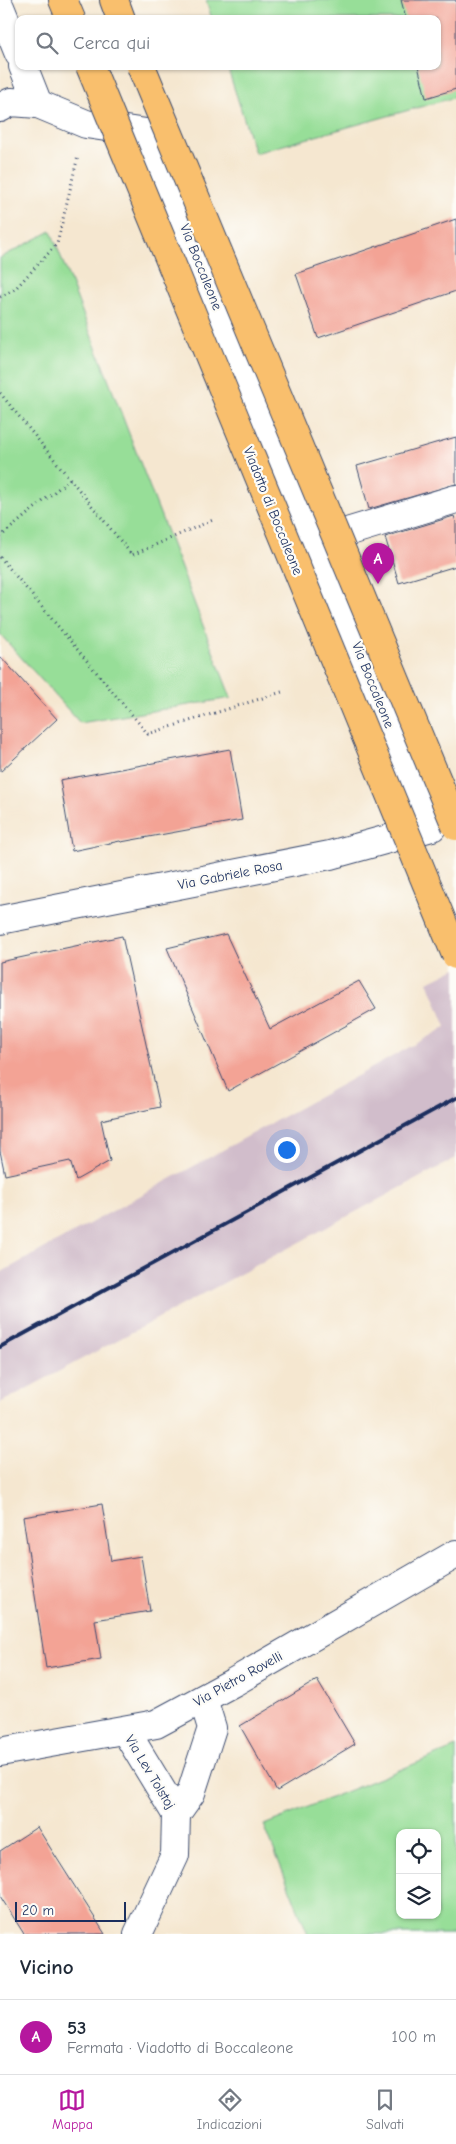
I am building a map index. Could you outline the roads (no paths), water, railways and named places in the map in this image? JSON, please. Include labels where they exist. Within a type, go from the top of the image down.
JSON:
[{"type":"highway","points":[[63,0],[69,15]]},
{"type":"highway","points":[[114,0],[120,15]]},
{"type":"highway","name":"Viadotto di Boccaleone","points":[[92,70],[456,956]]},
{"type":"highway","points":[[143,70],[444,826]]},
{"type":"street","points":[[0,7],[15,44]]},
{"type":"street","points":[[25,70],[38,104]]},
{"type":"street","name":"Via Boccaleone","points":[[0,108],[11,102],[38,104],[86,124],[146,133],[314,542],[444,826]]},
{"type":"street","points":[[314,542],[456,499]]},
{"type":"street","name":"Via Gabriele Rosa","points":[[0,920],[330,855],[444,826],[456,814]]},
{"type":"street","name":"Via Pietro Rovelli","points":[[0,1752],[156,1724],[456,1554]]},
{"type":"street","name":"Via Lev Tolstoj","points":[[176,1814],[191,1793],[212,1728],[203,1699]]},
{"type":"street","name":"Via Lev Tolstoj","points":[[125,1730],[176,1814],[175,1855],[138,1934]]},
{"type":"railway","points":[[0,1347],[456,1098]]},
{"type":"place","name":"53","points":[[378,584]]}]
